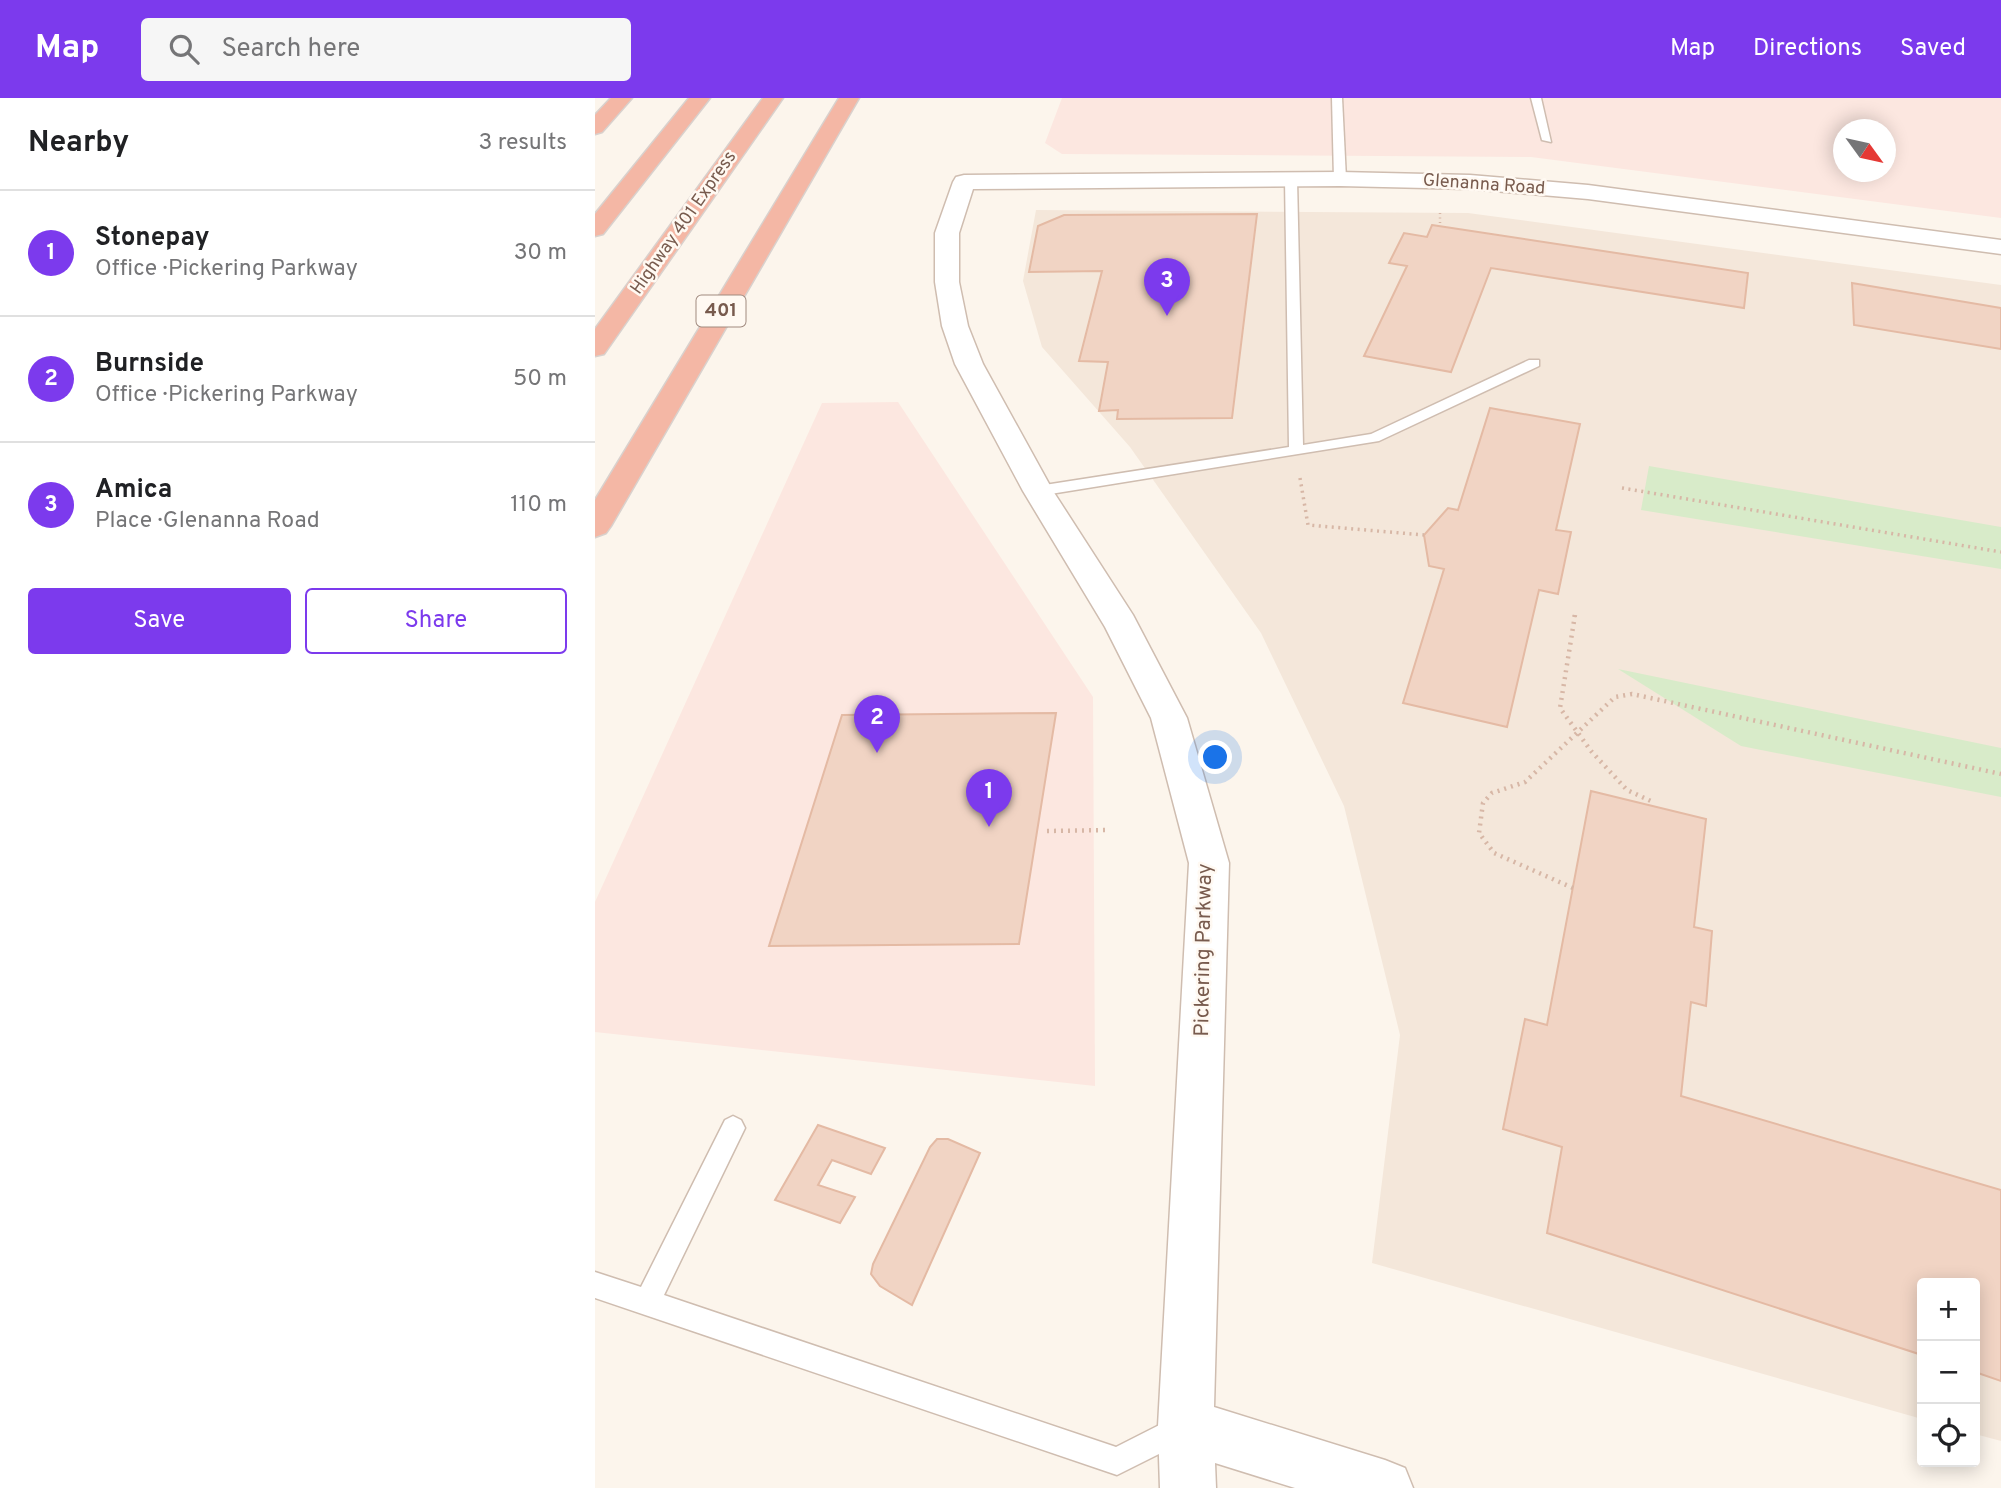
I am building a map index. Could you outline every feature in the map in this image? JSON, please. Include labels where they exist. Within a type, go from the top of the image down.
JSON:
[{"type":"highway","points":[[595,128],[622,98]]},
{"type":"highway","points":[[595,229],[700,98]]},
{"type":"highway","name":"Highway 401 Express","points":[[595,348],[773,98]]},
{"type":"highway","name":"401","points":[[595,526],[849,98]]},
{"type":"street","name":"Glenanna Road","points":[[964,182],[1340,179],[1470,182],[1588,192],[2001,247]]},
{"type":"street","name":"Pickering Parkway","points":[[964,182],[947,233],[947,282],[955,326],[969,364],[1038,491],[1115,615],[1169,718],[1209,863],[1186,1426],[1188,1488]]},
{"type":"street","points":[[1186,1426],[1385,1488]]},
{"type":"lane","points":[[1337,98],[1340,179]]},
{"type":"lane","points":[[1536,98],[1547,141]]},
{"type":"lane","points":[[1291,179],[1296,451]]},
{"type":"lane","points":[[1038,491],[1374,438],[1534,363]]},
{"type":"lane","points":[[647,1302],[733,1128]]},
{"type":"lane","points":[[595,1285],[1117,1461],[1186,1426]]},
{"type":"path","points":[[1296,451],[1308,525],[1424,535]]},
{"type":"path","points":[[1622,488],[2001,552]]},
{"type":"path","points":[[1575,613],[1560,708],[1591,751],[1627,790],[1653,802]]},
{"type":"path","points":[[1573,888],[1494,853],[1479,833],[1483,803],[1492,793],[1525,782],[1615,697],[1632,694],[2001,774]]},
{"type":"path","points":[[1047,831],[1109,830]]},
{"type":"shaded area","points":[[1062,98],[2001,98],[2001,218],[1531,157],[1062,154],[1045,143]]},
{"type":"shaded area","points":[[1036,210],[1468,213],[2001,285],[2001,1441],[1980,1435],[1980,1278],[1917,1278],[1917,1418],[1372,1263],[1400,1035],[1344,806],[1261,633],[1130,447],[1042,347],[1023,281]]},
{"type":"shaded area","points":[[898,402],[1093,697],[1095,1086],[595,1032],[595,902],[822,403]]},
{"type":"green space","points":[[1649,466],[2001,527],[2001,569],[1641,510]]},
{"type":"green space","points":[[1618,669],[2001,748],[2001,797],[1741,746]]},
{"type":"building","points":[[1257,214],[1232,418],[1117,419],[1118,410],[1099,411],[1108,362],[1079,361],[1102,271],[1029,272],[1038,226],[1064,215]]},
{"type":"building","points":[[1432,225],[1748,273],[1744,308],[1491,268],[1451,372],[1364,356],[1407,266],[1389,263],[1404,233],[1427,237]]},
{"type":"building","points":[[1852,283],[2001,308],[2001,349],[1854,325]]},
{"type":"building","points":[[1490,408],[1580,424],[1556,530],[1571,532],[1558,594],[1539,590],[1507,727],[1403,703],[1444,569],[1429,566],[1424,535],[1448,508],[1458,510]]},
{"type":"building","points":[[1056,713],[1019,944],[769,946],[842,715]]},
{"type":"building","points":[[1591,791],[1706,819],[1694,927],[1712,931],[1706,1006],[1691,1002],[1681,1096],[2001,1190],[2001,1381],[1980,1374],[1980,1278],[1917,1278],[1917,1353],[1547,1233],[1562,1147],[1503,1129],[1525,1019],[1547,1025]]},
{"type":"building","points":[[818,1125],[885,1148],[871,1174],[832,1160],[818,1185],[855,1197],[840,1223],[775,1200]]},
{"type":"building","points":[[937,1139],[948,1139],[980,1153],[912,1305],[880,1286],[871,1274],[873,1264],[930,1147]]},
{"type":"place","name":"Amica","points":[[1167,316]]},
{"type":"place","name":"Burnside","points":[[877,753]]},
{"type":"place","name":"Stonepay","points":[[989,827]]}]
